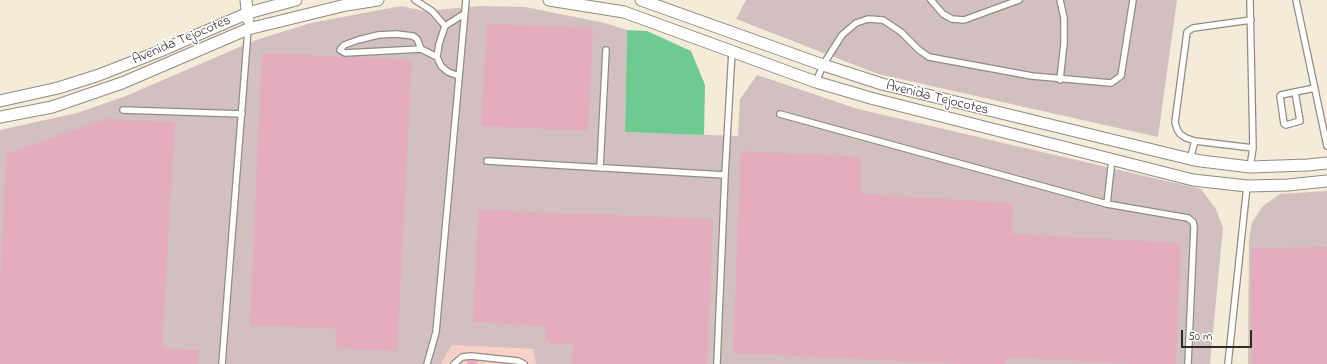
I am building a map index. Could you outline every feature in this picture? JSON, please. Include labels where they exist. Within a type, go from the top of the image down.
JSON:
[{"type":"street","points":[[246,0],[248,29]]},
{"type":"street","name":"Avenida Tejocotes","points":[[0,101],[58,88],[99,75],[160,51],[248,13],[296,0]]},
{"type":"street","name":"Avenida Tejocotes","points":[[0,117],[52,107],[122,83],[248,29],[346,5],[378,0]]},
{"type":"street","name":"Avenida Tejocotes","points":[[555,0],[624,12],[816,82],[881,101],[1193,180],[1247,186],[1288,185],[1327,181]]},
{"type":"street","name":"Avenida Tejocotes","points":[[642,0],[823,65],[882,84],[1190,158],[1250,167],[1308,166],[1327,163]]},
{"type":"lane","points":[[415,0],[438,16],[445,26]]},
{"type":"lane","points":[[427,364],[436,332],[466,0]]},
{"type":"lane","points":[[930,0],[943,14],[952,19],[964,20],[1019,0]]},
{"type":"lane","points":[[1060,0],[1064,18],[1064,43],[1060,80]]},
{"type":"lane","points":[[816,82],[823,65],[842,35],[856,23],[868,19],[883,20],[901,32],[919,50],[928,56],[1032,76],[1060,80],[1111,83],[1121,76],[1133,0]]},
{"type":"lane","points":[[1250,0],[1253,148],[1250,167]]},
{"type":"lane","points":[[1296,0],[1327,146]]},
{"type":"lane","points":[[459,76],[448,72],[441,66],[438,57],[439,44],[445,26],[464,14]]},
{"type":"lane","points":[[1250,20],[1193,28],[1187,32],[1175,122],[1180,134],[1186,138],[1195,141],[1253,148]]},
{"type":"lane","points":[[222,364],[248,29]]},
{"type":"lane","points":[[421,49],[417,39],[413,36],[396,34],[378,35],[358,40],[344,45],[340,50],[344,54],[421,49],[438,57]]},
{"type":"lane","points":[[600,168],[606,50]]},
{"type":"lane","points":[[717,364],[732,51]]},
{"type":"lane","points":[[1295,92],[1300,122],[1286,125],[1280,97],[1295,92],[1315,88]]},
{"type":"lane","points":[[123,110],[242,114]]},
{"type":"lane","points":[[780,114],[1107,204],[1188,218],[1193,222],[1194,227],[1188,364]]},
{"type":"lane","points":[[1190,158],[1195,141]]},
{"type":"lane","points":[[1107,204],[1112,159]]},
{"type":"lane","points":[[488,161],[725,175]]},
{"type":"lane","points":[[1228,364],[1247,186]]},
{"type":"lane","points":[[454,364],[462,357],[471,356],[518,361],[524,364]]},
{"type":"shaded area","points":[[746,0],[1177,0],[1158,137],[878,74],[736,19]]},
{"type":"shaded area","points":[[401,6],[424,11],[479,6],[525,7],[605,23],[627,30],[625,132],[738,136],[740,99],[757,75],[858,109],[1201,189],[1216,209],[1223,228],[1210,364],[536,364],[533,349],[452,345],[441,364],[0,364],[0,130],[77,113],[126,96],[256,40],[311,23]]},
{"type":"shaded area","points":[[1327,191],[1327,364],[1248,364],[1249,240],[1252,222],[1263,206],[1280,194]]},
{"type":"shaded area","points":[[452,345],[533,349],[536,364],[441,364]]},
{"type":"green space","points":[[627,30],[647,31],[691,51],[705,85],[704,135],[625,132]]},
{"type":"building","points":[[487,24],[593,28],[588,131],[481,126]]},
{"type":"building","points":[[262,53],[412,60],[397,351],[336,348],[337,329],[250,325]]},
{"type":"building","points":[[106,119],[175,122],[162,348],[199,350],[198,364],[0,364],[0,288],[6,154]]},
{"type":"building","points":[[741,151],[861,157],[861,194],[1013,203],[1012,234],[1181,243],[1176,364],[1133,364],[1006,357],[1005,364],[967,364],[733,353]]},
{"type":"building","points":[[478,210],[713,219],[707,364],[572,364],[573,344],[551,344],[545,336],[546,326],[473,322]]},
{"type":"building","points":[[1327,247],[1327,364],[1252,364],[1251,248]]},
{"type":"building","points":[[467,357],[478,357],[478,364],[467,364]]}]
